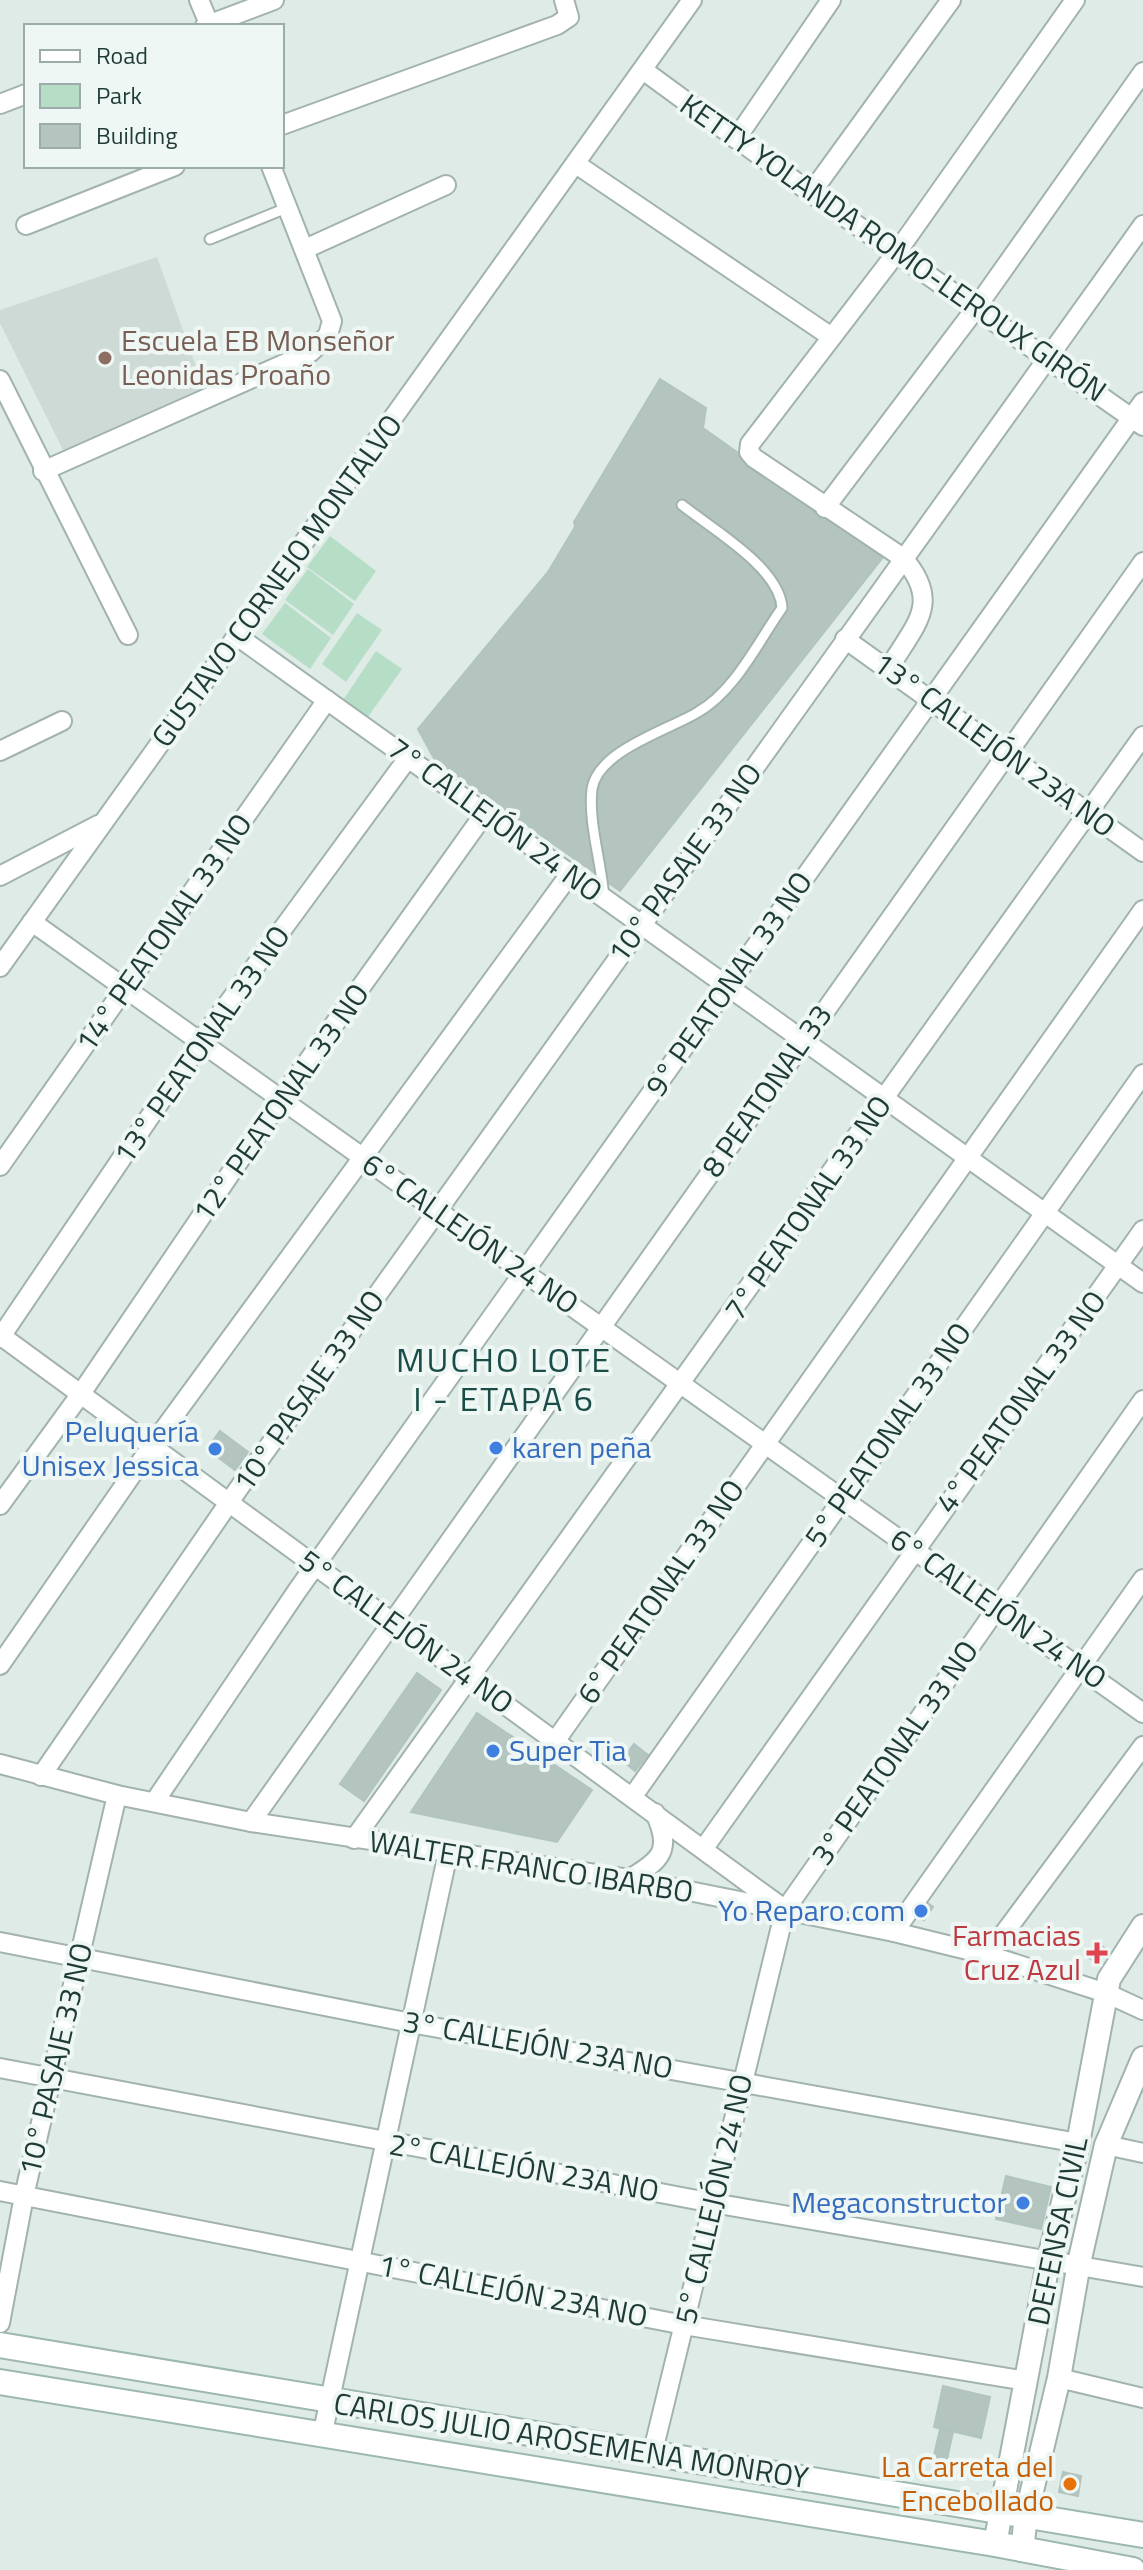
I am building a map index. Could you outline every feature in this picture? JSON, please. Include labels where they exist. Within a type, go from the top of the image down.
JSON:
[{"type":"main road","name":"CARLOS JULIO AROSEMENA MONROY","points":[[0,2345],[1143,2535]]},
{"type":"main road","name":"CARLOS JULIO AROSEMENA MONROY","points":[[0,2382],[995,2544],[1133,2570]]},
{"type":"street","points":[[199,0],[209,24]]},
{"type":"street","points":[[212,24],[274,0]]},
{"type":"street","points":[[284,124],[557,25],[569,17],[564,0]]},
{"type":"street","name":"GUSTAVO CORNEJO MONTALVO","points":[[0,967],[692,0]]},
{"type":"street","points":[[736,139],[831,0]]},
{"type":"street","points":[[811,193],[951,0]]},
{"type":"street","points":[[888,670],[924,607],[924,590],[918,575],[903,558],[754,458],[749,452],[750,444],[897,252],[1075,0]]},
{"type":"street","name":"KETTY YOLANDA ROMO-LEROUX GIRÓN","points":[[643,70],[811,193],[1137,422]]},
{"type":"street","points":[[825,508],[976,308],[1143,72]]},
{"type":"street","points":[[0,104],[24,95]]},
{"type":"street","points":[[576,164],[830,336]]},
{"type":"street","points":[[26,225],[170,168]]},
{"type":"street","points":[[43,471],[311,352],[328,335],[332,321],[272,168]]},
{"type":"street","points":[[305,249],[446,185]]},
{"type":"street","name":"10° PASAJE 33 NO","points":[[41,1776],[230,1503],[1143,225]]},
{"type":"street","points":[[0,380],[128,635]]},
{"type":"street","name":"9° PEATONAL 33 NO","points":[[155,1801],[315,1565],[931,700],[1137,422],[1143,402]]},
{"type":"street","name":"8 PEATONAL 33","points":[[251,1822],[1143,562]]},
{"type":"street","name":"7° CALLEJÓN 24 NO","points":[[237,636],[1143,1283]]},
{"type":"street","name":"13° CALLEJÓN 23A NO","points":[[845,639],[1143,852]]},
{"type":"street","name":"14° PEATONAL 33 NO","points":[[0,1166],[327,700]]},
{"type":"street","points":[[0,751],[62,721]]},
{"type":"street","name":"7° PEATONAL 33 NO","points":[[354,1839],[682,1385],[1143,736]]},
{"type":"street","name":"13° PEATONAL 33 NO","points":[[0,1336],[201,1042],[408,758]]},
{"type":"street","name":"12° PEATONAL 33 NO","points":[[0,1505],[80,1395],[281,1099],[485,813]]},
{"type":"street","points":[[0,876],[104,822]]},
{"type":"street","points":[[0,1665],[151,1447],[570,874]]},
{"type":"street","points":[[968,1158],[1143,910]]},
{"type":"street","name":"6° CALLEJÓN 24 NO","points":[[32,922],[1143,1713]]},
{"type":"street","name":"5° PEATONAL 33 NO","points":[[633,1796],[1143,1074]]},
{"type":"street","name":"6° PEATONAL 33 NO","points":[[556,1740],[968,1158]]},
{"type":"street","name":"4° PEATONAL 33 NO","points":[[704,1848],[1143,1230]]},
{"type":"street","name":"5° CALLEJÓN 24 NO","points":[[0,1336],[654,1811],[785,1910],[652,2455]]},
{"type":"street","name":"3° PEATONAL 33 NO","points":[[785,1910],[1143,1400]]},
{"type":"street","points":[[894,1932],[1143,1579]]},
{"type":"street","points":[[988,1955],[1143,1746]]},
{"type":"street","name":"WALTER FRANCO IBARBO","points":[[0,1764],[117,1795],[251,1822],[629,1879],[894,1932],[988,1955],[1106,1993],[1143,2010]]},
{"type":"street","name":"10° PASAJE 33 NO","points":[[0,2323],[24,2196],[117,1795]]},
{"type":"street","points":[[629,1879],[655,1863],[662,1853],[662,1828],[654,1811]]},
{"type":"street","points":[[322,2436],[448,1853]]},
{"type":"street","name":"DEFENSA CIVIL","points":[[995,2544],[1049,2258],[1078,2143],[1106,1993],[1117,1963],[1143,1926]]},
{"type":"street","name":"3° CALLEJÓN 23A NO","points":[[0,1942],[411,2023],[1078,2143]]},
{"type":"street","name":"DEFENSA CIVIL","points":[[1022,2550],[1026,2516],[1059,2378],[1079,2263],[1106,2145],[1143,2058]]},
{"type":"street","name":"2° CALLEJÓN 23A NO","points":[[0,2068],[713,2203],[1079,2263],[1143,2277]]},
{"type":"street","points":[[1106,2145],[1143,2153]]},
{"type":"street","name":"1° CALLEJÓN 23A NO","points":[[0,2191],[684,2325],[1027,2381]]},
{"type":"street","points":[[1059,2378],[1143,2398]]},
{"type":"lane","points":[[210,239],[289,207]]},
{"type":"lane","points":[[604,899],[592,787],[601,769],[624,750],[711,705],[782,608],[782,594],[771,576],[682,505]]},
{"type":"shaded area","name":"Escuela EB Monseñor Leonidas Proaño","points":[[157,257],[205,392],[63,450],[0,323],[0,310]]},
{"type":"green space","points":[[330,536],[376,571],[355,601],[307,567]]},
{"type":"green space","points":[[308,569],[354,604],[333,635],[285,600]]},
{"type":"green space","points":[[285,603],[331,638],[310,669],[262,634]]},
{"type":"green space","points":[[357,613],[382,630],[346,682],[322,664]]},
{"type":"green space","points":[[376,651],[402,669],[365,721],[341,703]]},
{"type":"building","points":[[660,379],[706,408],[703,428],[884,556],[620,891],[435,760],[418,729],[548,572],[575,527],[574,522]]},
{"type":"building","points":[[220,1431],[248,1452],[235,1470],[207,1449]]},
{"type":"building","points":[[417,1673],[441,1690],[364,1801],[340,1784]]},
{"type":"building","name":"Super Tia","points":[[477,1713],[592,1790],[557,1842],[411,1812]]},
{"type":"building","points":[[634,1744],[648,1755],[635,1771],[622,1760]]},
{"type":"building","name":"Yo Reparo.com","points":[[921,1898],[933,1907],[924,1920],[909,1916]]},
{"type":"building","name":"Farmacias Cruz Azul","points":[[1099,1944],[1105,1948],[1096,1962],[1089,1958]]},
{"type":"building","name":"Megaconstructor","points":[[1006,2176],[1051,2187],[1041,2229],[996,2219]]},
{"type":"building","points":[[943,2386],[990,2397],[981,2438],[934,2427]]},
{"type":"building","points":[[940,2429],[953,2432],[946,2464],[933,2460]]},
{"type":"building","name":"La Carreta del Encebollado","points":[[1063,2472],[1081,2476],[1078,2496],[1059,2492]]},
{"type":"place","name":"Escuela EB Monseñor Leonidas Proaño","points":[[105,358]]},
{"type":"place","name":"karen peña","points":[[496,1448]]},
{"type":"place","name":"Peluquería Unisex Jessica","points":[[215,1449]]},
{"type":"place","name":"Super Tia","points":[[493,1751]]},
{"type":"place","name":"Yo Reparo.com","points":[[921,1911]]},
{"type":"place","name":"Farmacias Cruz Azul","points":[[1097,1953]]},
{"type":"place","name":"Megaconstructor","points":[[1023,2203]]},
{"type":"place","name":"La Carreta del Encebollado","points":[[1070,2484]]},
{"type":"district","name":"MUCHO LOTE I - ETAPA 6","points":[[504,1380]]}]
